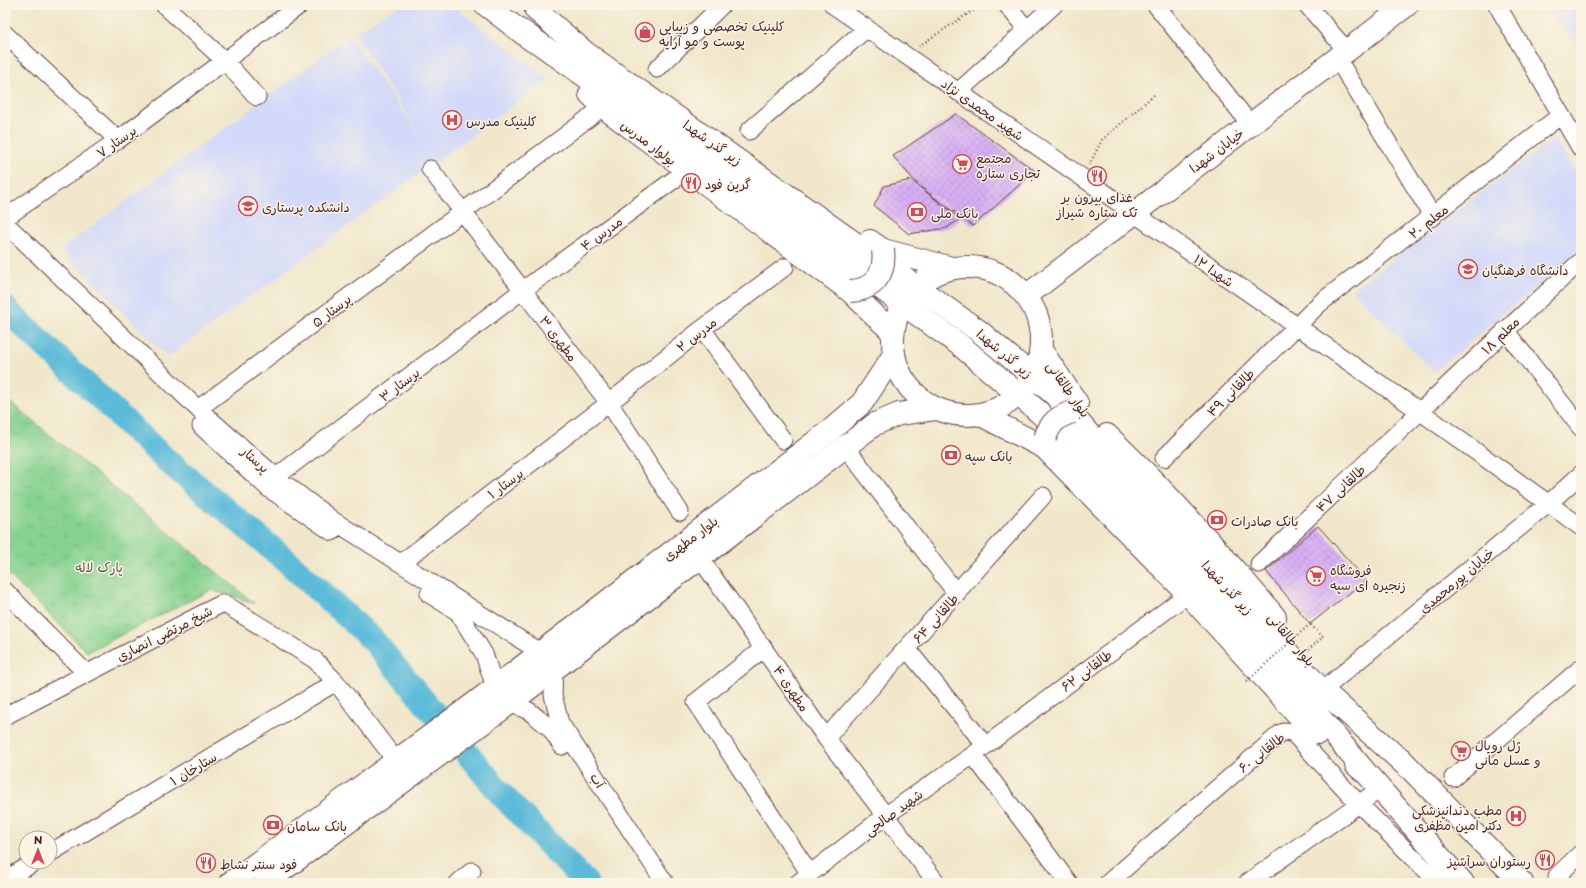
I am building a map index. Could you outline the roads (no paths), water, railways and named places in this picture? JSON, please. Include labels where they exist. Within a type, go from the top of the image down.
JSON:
[{"type":"main road","name":"بولوار مدرس","points":[[486,5],[522,31],[603,107],[850,291],[892,332]]},
{"type":"main road","name":"خیابان شهدا","points":[[1026,296],[1132,213],[1407,5]]},
{"type":"main road","name":"زیر گذر شهدا","points":[[533,8],[586,52],[979,331],[1055,394],[1123,473],[1320,688],[1410,769]]},
{"type":"main road","points":[[533,8],[645,78],[883,250],[952,268]]},
{"type":"main road","name":"زیر گذر شهدا","points":[[522,31],[960,345],[1040,413],[1110,485],[1306,701],[1374,782]]},
{"type":"main road","points":[[850,291],[860,291],[870,286],[877,280],[883,271],[885,261],[883,250]]},
{"type":"main road","points":[[973,267],[993,271],[1011,281],[1026,296],[1036,312],[1039,325],[1041,350],[1035,373],[1022,392],[1003,407],[981,415],[957,415],[935,409],[915,396],[901,378],[893,356],[892,332],[898,310],[911,290],[930,276],[952,268],[973,267]]},
{"type":"main road","name":"بلوار طالقانی","points":[[1041,350],[1078,413],[1139,466],[1242,579],[1330,684],[1410,769],[1522,883]]},
{"type":"main road","name":"بلوار مطهری","points":[[407,761],[495,687],[832,429],[862,403],[893,356]]},
{"type":"main road","name":"بلوار مطهری","points":[[407,761],[487,720],[875,424],[899,414],[935,409]]},
{"type":"main road","points":[[1045,443],[1048,428],[1055,420],[1063,415],[1078,413]]},
{"type":"main road","points":[[981,415],[1045,443],[1188,594],[1301,718],[1374,782],[1463,883]]},
{"type":"main road","points":[[230,883],[407,761]]},
{"type":"main road","points":[[265,883],[407,761]]},
{"type":"street","points":[[164,5],[225,61],[257,97]]},
{"type":"street","name":"پرستار ۷","points":[[5,218],[118,140],[300,5]]},
{"type":"street","points":[[657,69],[722,5]]},
{"type":"street","name":"شهید محمدی نژاد","points":[[833,5],[1132,213]]},
{"type":"street","points":[[1007,5],[1027,30]]},
{"type":"street","points":[[958,92],[1054,5]]},
{"type":"street","points":[[1156,5],[1250,124]]},
{"type":"street","points":[[1308,5],[1342,54],[1433,217]]},
{"type":"street","points":[[1497,5],[1581,149]]},
{"type":"street","points":[[749,131],[867,28]]},
{"type":"street","points":[[5,34],[118,140]]},
{"type":"street","name":"پرستار ۵","points":[[198,409],[594,114]]},
{"type":"street","name":"معلم ۲۰","points":[[1296,326],[1320,304],[1433,217],[1561,115]]},
{"type":"street","name":"مطهری ۳","points":[[430,168],[609,403],[680,512]]},
{"type":"street","name":"مدرس ۴","points":[[523,290],[679,176]]},
{"type":"street","name":"۱۲ شهدا","points":[[1132,213],[1421,412],[1581,527]]},
{"type":"street","name":"پرستار","points":[[5,224],[198,409],[276,477],[334,521],[540,652],[554,669]]},
{"type":"street","name":"پرستار","points":[[5,237],[189,415],[268,488],[303,514],[458,612],[484,654],[495,687]]},
{"type":"street","name":"معلم ۱۸","points":[[1421,412],[1505,330],[1581,261]]},
{"type":"street","name":"مدرس ۲","points":[[609,403],[702,329],[785,267]]},
{"type":"street","name":"پرستار ۳","points":[[276,477],[523,290]]},
{"type":"street","name":"طالقانی ۴۹","points":[[1164,458],[1296,326]]},
{"type":"street","points":[[702,329],[783,440]]},
{"type":"street","points":[[1505,330],[1581,428]]},
{"type":"street","name":"پرستار ۱","points":[[401,563],[609,403]]},
{"type":"street","name":"طالقانی ۴۷","points":[[1259,564],[1421,412]]},
{"type":"street","points":[[845,446],[957,594]]},
{"type":"street","name":"خیابان پورمحمدی","points":[[1330,684],[1548,504],[1581,474]]},
{"type":"street","name":"طالقانی ۶۴","points":[[826,738],[957,594],[1043,496]]},
{"type":"street","name":"مطهری ۴","points":[[700,558],[826,738],[937,883]]},
{"type":"street","points":[[5,591],[86,673]]},
{"type":"street","name":"طالقانی ۶۲","points":[[979,750],[1188,594]]},
{"type":"street","name":"شیخ مرتضی انصاری","points":[[5,716],[223,602],[315,660],[407,761]]},
{"type":"street","points":[[764,648],[696,702],[804,880]]},
{"type":"street","points":[[907,649],[979,750],[1069,883]]},
{"type":"street","points":[[1453,778],[1581,668]]},
{"type":"street","name":"آب","points":[[554,669],[553,695],[560,722],[665,883]]},
{"type":"street","name":"ستارخان ۱","points":[[58,848],[336,682]]},
{"type":"street","points":[[495,687],[510,703]]},
{"type":"street","name":"آب","points":[[510,703],[529,711],[550,728],[651,883]]},
{"type":"street","name":"طالقانی ۶۰","points":[[1108,883],[1281,733],[1287,731],[1293,733],[1359,804],[1438,883]]},
{"type":"street","name":"شهید صالحی","points":[[804,880],[885,816],[979,750]]},
{"type":"street","points":[[1247,883],[1359,804],[1374,782]]},
{"type":"street","points":[[1557,876],[1581,854]]},
{"type":"street","points":[[9,879],[23,870]]},
{"type":"street","points":[[458,883],[472,870]]},
{"type":"waterway","points":[[5,308],[165,459],[289,563],[372,639],[501,794],[586,883]]},
{"type":"place","name":"کلینیک تخصصی و زیبایی پوست و مو آرایه","points":[[645,32]]},
{"type":"place","name":"کلینیک مدرس","points":[[452,120]]},
{"type":"place","name":"مجتمع تجاری ستاره","points":[[962,164]]},
{"type":"place","name":"غذای بیرون بر تک ستاره شیراز","points":[[1097,176]]},
{"type":"place","name":"گرین فود","points":[[691,183]]},
{"type":"place","name":"دانشکده پرستاری","points":[[248,206]]},
{"type":"place","name":"بانک ملی","points":[[917,212]]},
{"type":"place","name":"دانشگاه فرهنگیان","points":[[1468,269]]},
{"type":"place","name":"بانک سپه","points":[[951,455]]},
{"type":"place","name":"بانک صادرات","points":[[1217,520]]},
{"type":"place","name":"فروشگاه زنجیره ای سپه","points":[[1316,576]]},
{"type":"place","name":"ژل رویال و عسل مانی","points":[[1461,751]]},
{"type":"place","name":"مطب دندانپزشکی دکتر امین مظفری","points":[[1516,816]]},
{"type":"place","name":"بانک سامان","points":[[273,825]]},
{"type":"place","name":"رستوران سرآشپز","points":[[1545,860]]},
{"type":"place","name":"فود سنتر نشاط","points":[[206,863]]},
{"type":"park label","name":"پارک لاله","points":[[99,566]]}]
